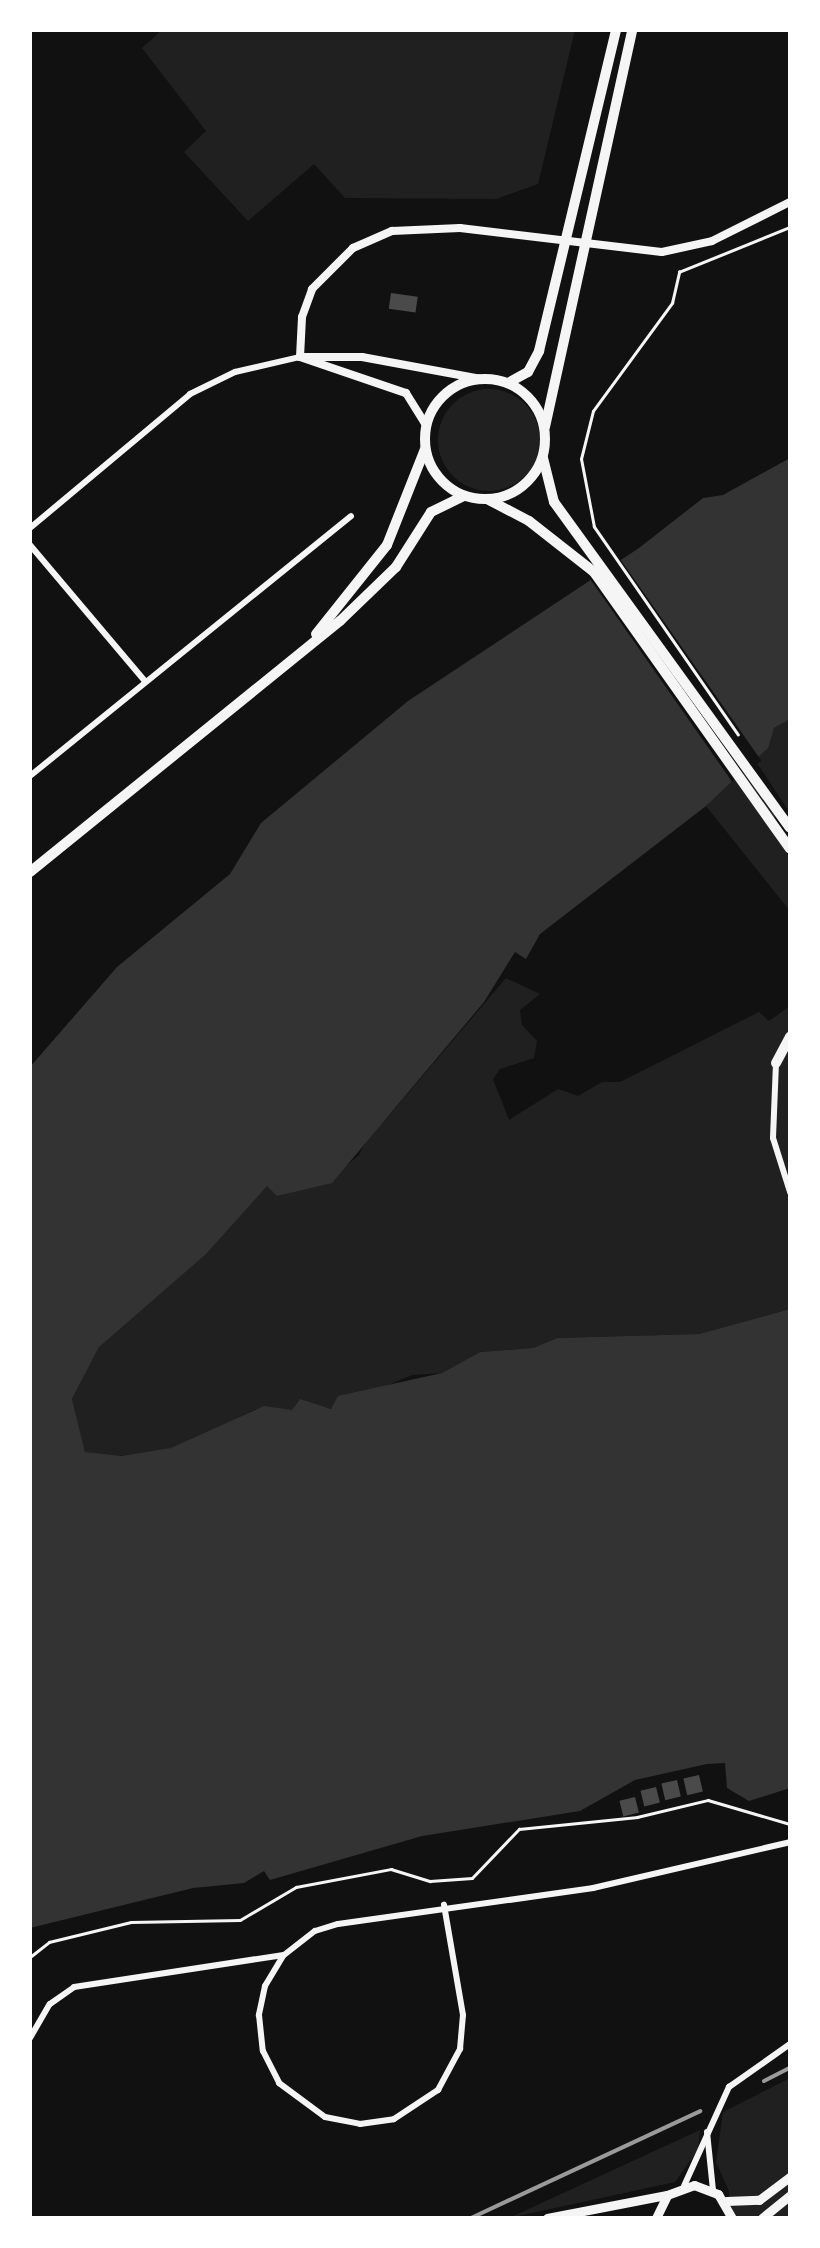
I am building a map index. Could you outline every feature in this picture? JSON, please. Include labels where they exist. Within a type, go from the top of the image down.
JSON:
[{"type":"highway","points":[[508,383],[535,362],[616,30]]},
{"type":"highway","points":[[632,30],[590,201],[544,427],[543,458],[549,494],[586,541],[776,816],[788,842]]},
{"type":"highway","points":[[312,641],[387,545],[426,448],[427,426],[448,392],[481,379],[508,383],[533,402],[544,427]]},
{"type":"highway","points":[[426,448],[436,474],[464,496]]},
{"type":"highway","points":[[488,500],[516,491],[543,458]]},
{"type":"highway","points":[[30,872],[380,586],[439,504],[464,496],[488,500],[576,554],[610,592],[776,816]]},
{"type":"highway","points":[[775,1069],[790,1036]]},
{"type":"highway","points":[[775,1069],[790,1054]]},
{"type":"main road","points":[[725,2201],[759,2200],[790,2178]]},
{"type":"main road","points":[[547,2218],[667,2196],[684,2186],[713,2190],[725,2201],[732,2218]]},
{"type":"main road","points":[[762,2218],[790,2195]]},
{"type":"main road","points":[[656,2218],[667,2196]]},
{"type":"street","points":[[300,357],[302,317],[312,289],[354,248],[392,231],[460,228],[662,252],[712,240],[790,202]]},
{"type":"street","points":[[300,357],[406,394],[427,426]]},
{"type":"street","points":[[30,528],[190,394],[235,372],[300,357],[362,358],[481,379]]},
{"type":"street","points":[[30,776],[351,516]]},
{"type":"street","points":[[30,545],[144,680]]},
{"type":"street","points":[[775,1069],[772,1138],[790,1192]]},
{"type":"street","points":[[444,1905],[462,2016],[460,2049],[438,2090],[394,2119],[360,2124],[325,2118],[279,2083],[263,2051],[259,2014],[265,1986],[284,1955],[320,1928],[444,1905],[592,1888],[790,1842]]},
{"type":"street","points":[[30,2038],[50,2004],[74,1988],[284,1955]]},
{"type":"street","points":[[684,2186],[730,2087],[790,2044]]},
{"type":"street","points":[[707,2132],[713,2190]]},
{"type":"path","points":[[744,744],[594,528],[581,478],[588,425],[606,388],[672,303],[679,272],[790,227]]},
{"type":"path","points":[[30,1957],[49,1942],[131,1922],[240,1920],[291,1888],[391,1868],[430,1881],[472,1878],[519,1829],[637,1818],[708,1800],[790,1824]]},
{"type":"shaded area","points":[[162,30],[575,30],[538,184],[496,199],[345,198],[314,164],[248,221],[184,152],[206,131],[142,48]]},
{"type":"shaded area","points":[[489,389],[508,393],[525,404],[536,421],[540,440],[536,459],[525,476],[508,487],[489,491],[470,487],[453,476],[442,459],[438,440],[442,421],[453,404],[470,393]]},
{"type":"shaded area","points":[[790,458],[790,719],[774,728],[768,748],[706,806],[540,934],[526,959],[515,952],[484,1002],[332,1183],[277,1196],[267,1186],[206,1254],[99,1347],[72,1399],[85,1452],[121,1456],[171,1448],[264,1406],[292,1410],[300,1399],[331,1409],[338,1396],[442,1373],[480,1352],[533,1348],[557,1338],[699,1334],[790,1309],[790,1788],[749,1801],[727,1788],[725,1763],[707,1764],[635,1780],[580,1811],[422,1836],[270,1880],[264,1871],[244,1883],[193,1888],[30,1928],[30,1067],[117,967],[230,874],[261,823],[408,701],[639,548],[703,498],[723,495]]},
{"type":"shaded area","points":[[790,719],[790,813],[755,760],[774,728]]},
{"type":"shaded area","points":[[748,767],[780,813],[767,823],[790,858],[790,911],[706,806]]},
{"type":"shaded area","points":[[506,978],[540,994],[520,1010],[522,1025],[537,1041],[534,1058],[500,1069],[493,1079],[509,1120],[558,1089],[578,1096],[602,1082],[620,1082],[759,1012],[769,1021],[790,1006],[790,1309],[699,1334],[557,1338],[533,1348],[480,1352],[442,1373],[412,1375],[331,1409],[300,1400],[292,1410],[256,1409],[171,1449],[103,1458],[85,1452],[72,1399],[99,1347],[267,1186],[278,1196],[334,1176],[359,1155],[373,1127],[387,1118]]},
{"type":"shaded area","points":[[790,2078],[790,2218],[730,2218],[729,2191],[716,2162],[723,2112]]},
{"type":"shaded area","points":[[700,2130],[698,2150],[675,2182],[509,2218]]},
{"type":"pier","points":[[618,556],[761,761],[732,781],[589,577]]},
{"type":"building","points":[[391,293],[418,297],[416,313],[389,309]]},
{"type":"building","points":[[699,1775],[703,1792],[687,1795],[683,1779]]},
{"type":"building","points":[[677,1780],[681,1797],[665,1800],[661,1784]]},
{"type":"building","points":[[656,1787],[660,1803],[644,1806],[640,1791]]},
{"type":"building","points":[[635,1797],[639,1813],[623,1816],[619,1801]]},
{"type":"railway","points":[[764,2081],[790,2068]]},
{"type":"railway","points":[[471,2218],[700,2111]]}]
